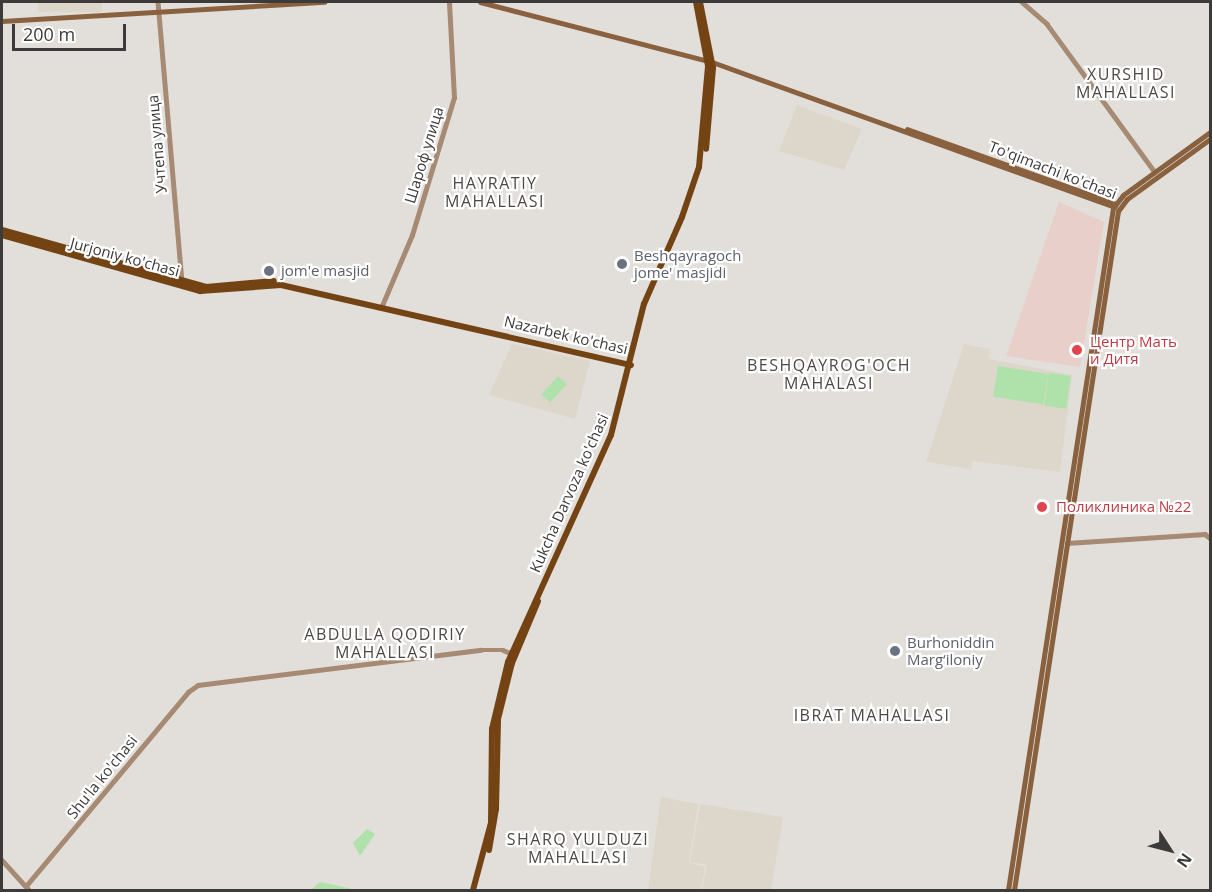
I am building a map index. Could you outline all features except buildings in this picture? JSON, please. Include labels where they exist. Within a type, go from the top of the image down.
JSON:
[{"type":"main road","points":[[2,21],[324,2]]},
{"type":"main road","name":"To'qimachi ko'chasi","points":[[480,2],[710,61],[1116,206]]},
{"type":"main road","name":"Kukcha Darvoza ko'chasi","points":[[475,891],[491,823],[492,729],[513,654],[611,435],[632,363],[644,304],[682,218],[699,167],[710,61],[698,2]]},
{"type":"main road","points":[[1008,891],[1116,206],[1155,172],[1210,132]]},
{"type":"main road","points":[[1116,206],[1210,139]]},
{"type":"main road","name":"Jurjoniy ko'chasi","points":[[2,230],[213,292],[243,286]]},
{"type":"main road","name":"Jurjoniy ko'chasi","points":[[2,236],[182,283]]},
{"type":"main road","name":"Nazarbek ko'chasi","points":[[243,286],[281,285],[632,363]]},
{"type":"main road","points":[[1014,891],[1064,543]]},
{"type":"street","name":"Учтепа улица","points":[[159,2],[182,283]]},
{"type":"street","name":"Шароф улица","points":[[381,307],[412,235],[454,98],[450,2]]},
{"type":"street","points":[[1022,2],[1047,24],[1155,172]]},
{"type":"street","points":[[1064,543],[1205,534],[1210,538]]},
{"type":"street","name":"Shu'la ko'chasi","points":[[28,888],[198,685],[481,650],[513,654]]},
{"type":"street","points":[[2,860],[28,888]]},
{"type":"shaded area","points":[[38,2],[102,2],[102,12],[38,12]]},
{"type":"shaded area","points":[[797,105],[862,129],[844,170],[779,151]]},
{"type":"shaded area","points":[[1059,202],[1104,222],[1080,367],[1006,356]]},
{"type":"shaded area","points":[[512,344],[590,361],[575,419],[489,395]]},
{"type":"shaded area","points":[[964,344],[990,349],[989,359],[1072,375],[1060,472],[973,461],[971,469],[926,462]]},
{"type":"shaded area","points":[[661,797],[698,804],[689,863],[705,866],[701,890],[648,890]]},
{"type":"shaded area","points":[[700,804],[783,817],[771,890],[702,890],[707,865],[690,862]]},
{"type":"green space","points":[[998,366],[1048,374],[1044,405],[993,397]]},
{"type":"green space","points":[[1049,373],[1071,376],[1066,409],[1044,406]]},
{"type":"green space","points":[[558,376],[567,384],[550,403],[541,395]]},
{"type":"green space","points":[[367,829],[375,834],[360,856],[353,843]]},
{"type":"green space","points":[[320,882],[349,888],[352,890],[311,890]]},
{"type":"place","name":"Beshqayragoch jome' masjidi","points":[[622,264]]},
{"type":"place","name":"jom'e masjid","points":[[269,271]]},
{"type":"place","name":"Центр Мать и Дитя","points":[[1077,350]]},
{"type":"place","name":"Поликлиника №22","points":[[1042,507]]},
{"type":"place","name":"Burhoniddin Marg‘iloniy","points":[[895,651]]},
{"type":"district","name":"XURSHID MAHALLASI","points":[[1126,83]]},
{"type":"district","name":"HAYRATIY MAHALLASI","points":[[495,192]]},
{"type":"district","name":"BESHQAYROG'OCH MAHALASI","points":[[829,374]]},
{"type":"district","name":"ABDULLA QODIRIY MAHALLASI","points":[[385,643]]},
{"type":"district","name":"IBRAT MAHALLASI","points":[[872,715]]},
{"type":"district","name":"SHARQ YULDUZI MAHALLASI","points":[[578,848]]}]
